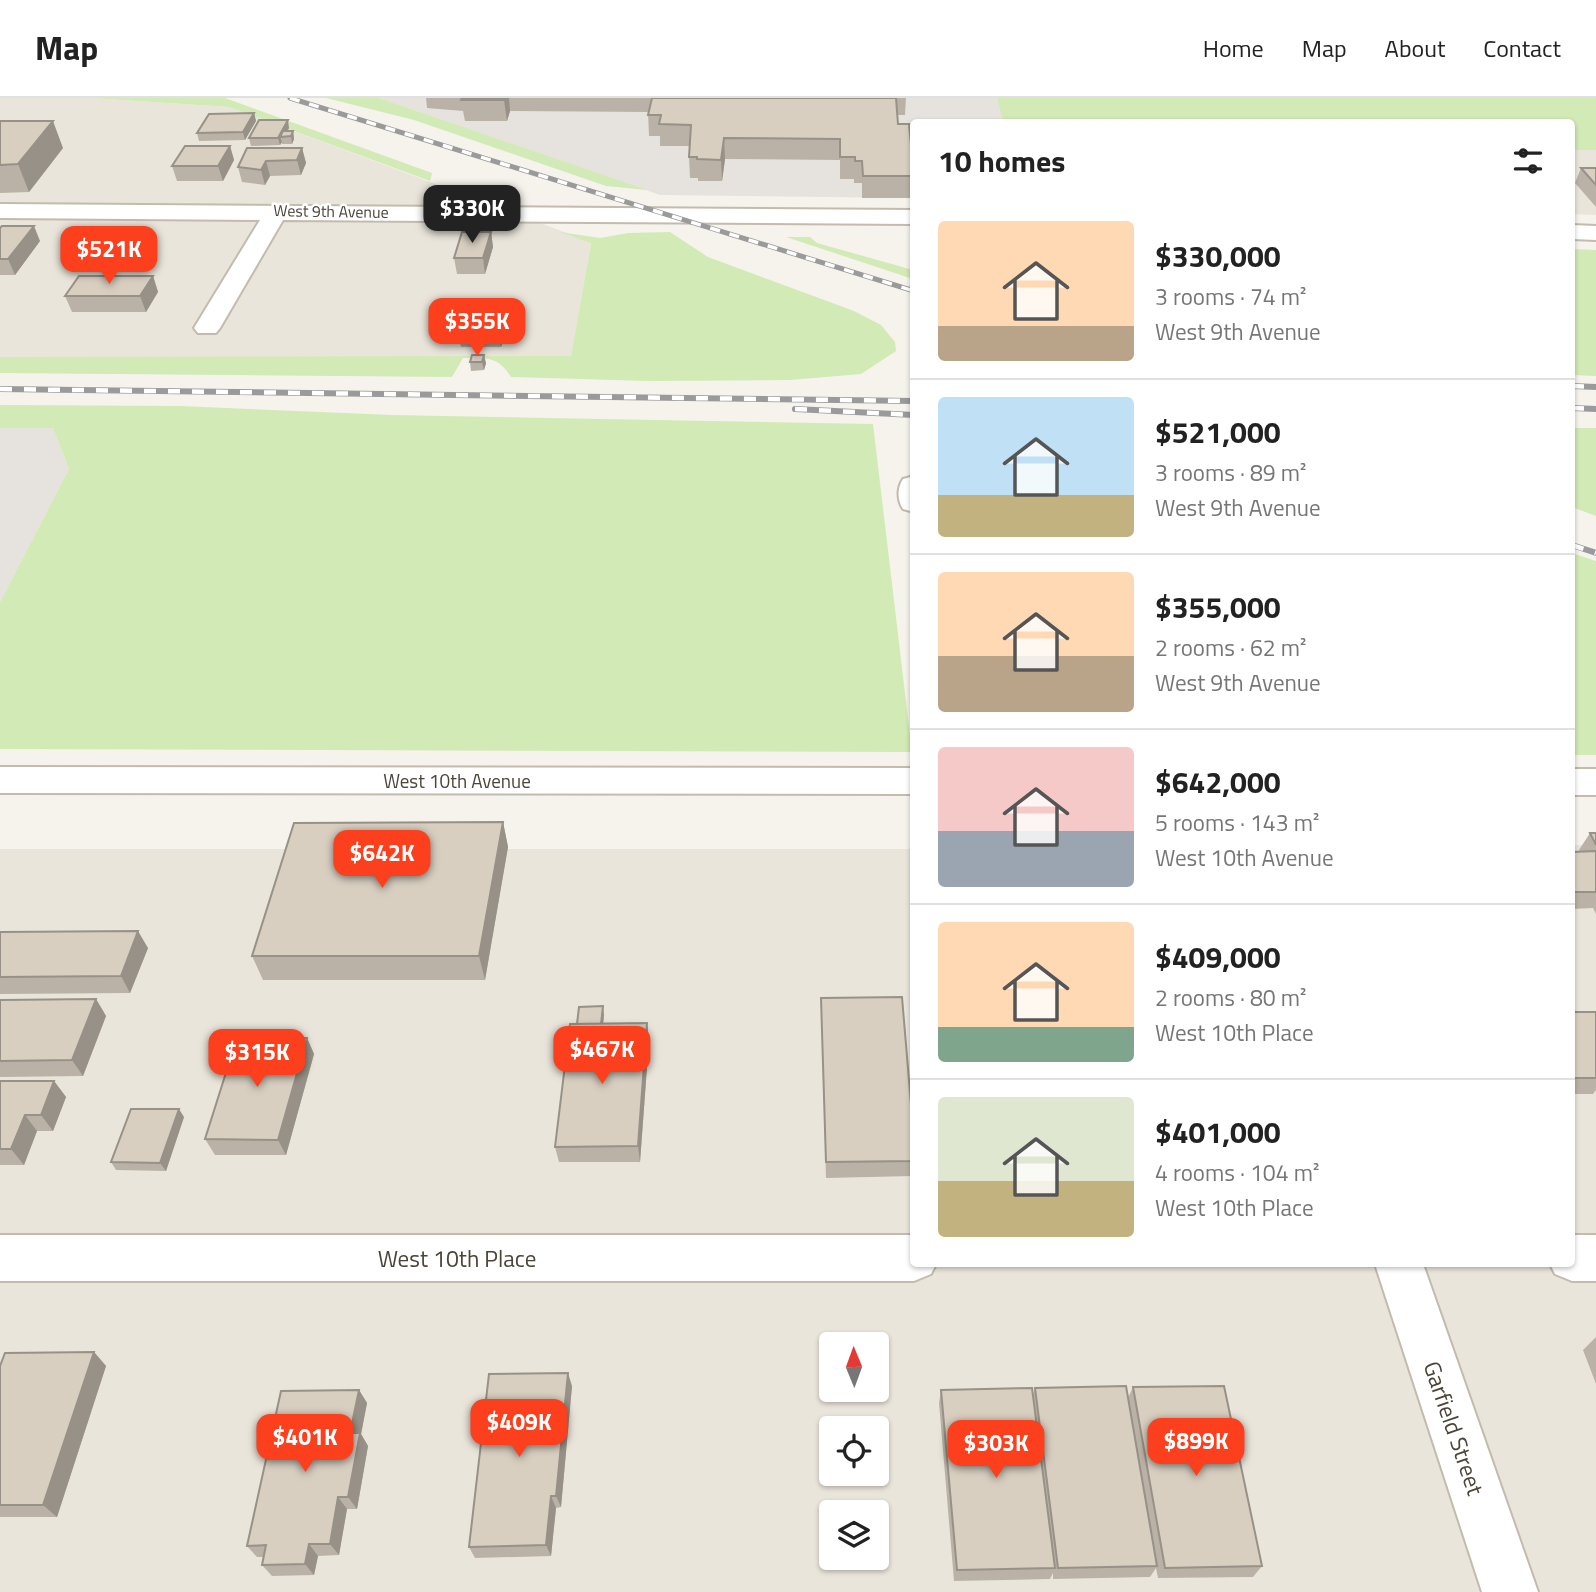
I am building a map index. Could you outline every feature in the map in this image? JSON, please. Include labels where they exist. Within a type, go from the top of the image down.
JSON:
[{"type":"street","name":"West 9th Avenue","points":[[0,212],[277,211],[910,216]]},
{"type":"street","points":[[207,328],[277,211]]},
{"type":"street","points":[[1575,232],[1596,233]]},
{"type":"street","name":"West 10th Avenue","points":[[0,780],[910,781]]},
{"type":"street","points":[[1575,782],[1596,782]]},
{"type":"street","name":"West 10th Place","points":[[0,1258],[910,1258]]},
{"type":"street","points":[[1575,1258],[1596,1258]]},
{"type":"street","name":"Garfield Street","points":[[1400,1267],[1510,1592]]},
{"type":"shaded area","points":[[0,98],[91,98],[229,107],[591,242],[571,357],[0,357]]},
{"type":"shaded area","points":[[379,98],[997,98],[1002,119],[910,119],[910,198],[660,195]]},
{"type":"shaded area","points":[[1575,150],[1596,150],[1596,215],[1575,214]]},
{"type":"shaded area","points":[[0,428],[53,428],[69,469],[0,602]]},
{"type":"shaded area","points":[[1575,845],[1596,845],[1596,1592],[0,1592],[0,849],[910,849],[910,1267],[1575,1267]]},
{"type":"green space","points":[[91,98],[225,98],[432,173],[430,181],[229,107]]},
{"type":"green space","points":[[326,98],[379,98],[647,190],[606,186],[414,120]]},
{"type":"green space","points":[[997,98],[1596,98],[1596,150],[1575,150],[1575,119],[1002,119]]},
{"type":"green space","points":[[560,232],[600,238],[628,233],[670,232],[708,257],[854,311],[881,325],[895,342],[896,351],[861,374],[790,380],[649,381],[511,377],[496,362],[479,358],[463,358],[452,377],[0,373],[0,357],[571,356],[591,243]]},
{"type":"green space","points":[[786,237],[810,237],[817,243],[910,269],[910,278]]},
{"type":"green space","points":[[1575,249],[1596,250],[1596,376],[1575,375]]},
{"type":"green space","points":[[0,405],[180,406],[392,415],[873,424],[910,752],[0,749],[0,602],[69,469],[53,428],[0,428]]},
{"type":"green space","points":[[1575,428],[1596,428],[1596,516],[1575,508]]},
{"type":"green space","points":[[1575,554],[1596,561],[1596,755],[1575,755]]},
{"type":"building","points":[[462,98],[505,98],[461,100]]},
{"type":"building","points":[[652,98],[896,98],[898,124],[909,124],[910,176],[863,176],[862,161],[855,161],[855,157],[840,157],[840,139],[724,138],[721,160],[697,159],[689,157],[691,125],[659,124],[661,115],[648,115]]},
{"type":"building","points":[[254,113],[243,132],[197,133],[209,114]]},
{"type":"building","points":[[259,120],[288,120],[278,138],[249,138]]},
{"type":"building","points":[[0,121],[53,121],[18,164],[0,165]]},
{"type":"building","points":[[283,131],[293,131],[291,136],[280,137]]},
{"type":"building","points":[[185,146],[230,146],[218,166],[172,166]]},
{"type":"building","points":[[247,148],[302,148],[297,160],[266,161],[261,170],[238,167]]},
{"type":"building","points":[[1581,168],[1596,168],[1596,185]]},
{"type":"building","points":[[2,226],[34,226],[8,259],[0,259]]},
{"type":"building","points":[[462,232],[491,232],[483,258],[454,258]]},
{"type":"building","points":[[79,276],[153,276],[140,296],[65,296]]},
{"type":"building","points":[[465,318],[505,318],[500,338],[459,338]]},
{"type":"building","points":[[472,355],[484,355],[482,362],[470,362]]},
{"type":"building","points":[[503,822],[479,956],[252,956],[294,823]]},
{"type":"building","points":[[1590,833],[1596,833],[1596,845]]},
{"type":"building","points":[[1596,851],[1596,892],[1575,892],[1575,852]]},
{"type":"building","points":[[138,931],[121,976],[0,977],[0,932]]},
{"type":"building","points":[[902,997],[910,1092],[910,1161],[826,1162],[821,998]]},
{"type":"building","points":[[96,999],[72,1060],[0,1061],[0,1000]]},
{"type":"building","points":[[603,1006],[601,1024],[577,1024],[579,1007]]},
{"type":"building","points":[[1575,1012],[1596,1012],[1596,1078],[1575,1078]]},
{"type":"building","points":[[647,1023],[638,1146],[555,1147],[570,1024]]},
{"type":"building","points":[[237,1038],[307,1038],[278,1140],[205,1139]]},
{"type":"building","points":[[0,1081],[54,1081],[41,1115],[25,1115],[11,1149],[0,1149]]},
{"type":"building","points":[[131,1109],[179,1109],[160,1163],[111,1162]]},
{"type":"building","points":[[94,1352],[43,1505],[0,1505],[0,1366],[5,1353]]},
{"type":"building","points":[[568,1373],[556,1496],[551,1496],[546,1545],[469,1547],[489,1374]]},
{"type":"building","points":[[1126,1386],[1157,1566],[1058,1568],[1035,1388]]},
{"type":"building","points":[[1224,1386],[1262,1566],[1165,1568],[1133,1387]]},
{"type":"building","points":[[1032,1388],[1055,1568],[957,1570],[941,1390]]},
{"type":"building","points":[[359,1390],[350,1433],[360,1433],[348,1497],[338,1497],[330,1544],[309,1544],[305,1564],[262,1565],[266,1545],[247,1546],[281,1391]]},
{"type":"railway","points":[[290,98],[910,290]]},
{"type":"railway","points":[[1575,386],[1596,387]]},
{"type":"railway","points":[[0,389],[910,401]]},
{"type":"railway","points":[[1575,408],[1596,409]]},
{"type":"railway","points":[[795,409],[910,415]]},
{"type":"railway","points":[[1575,546],[1596,553]]}]
